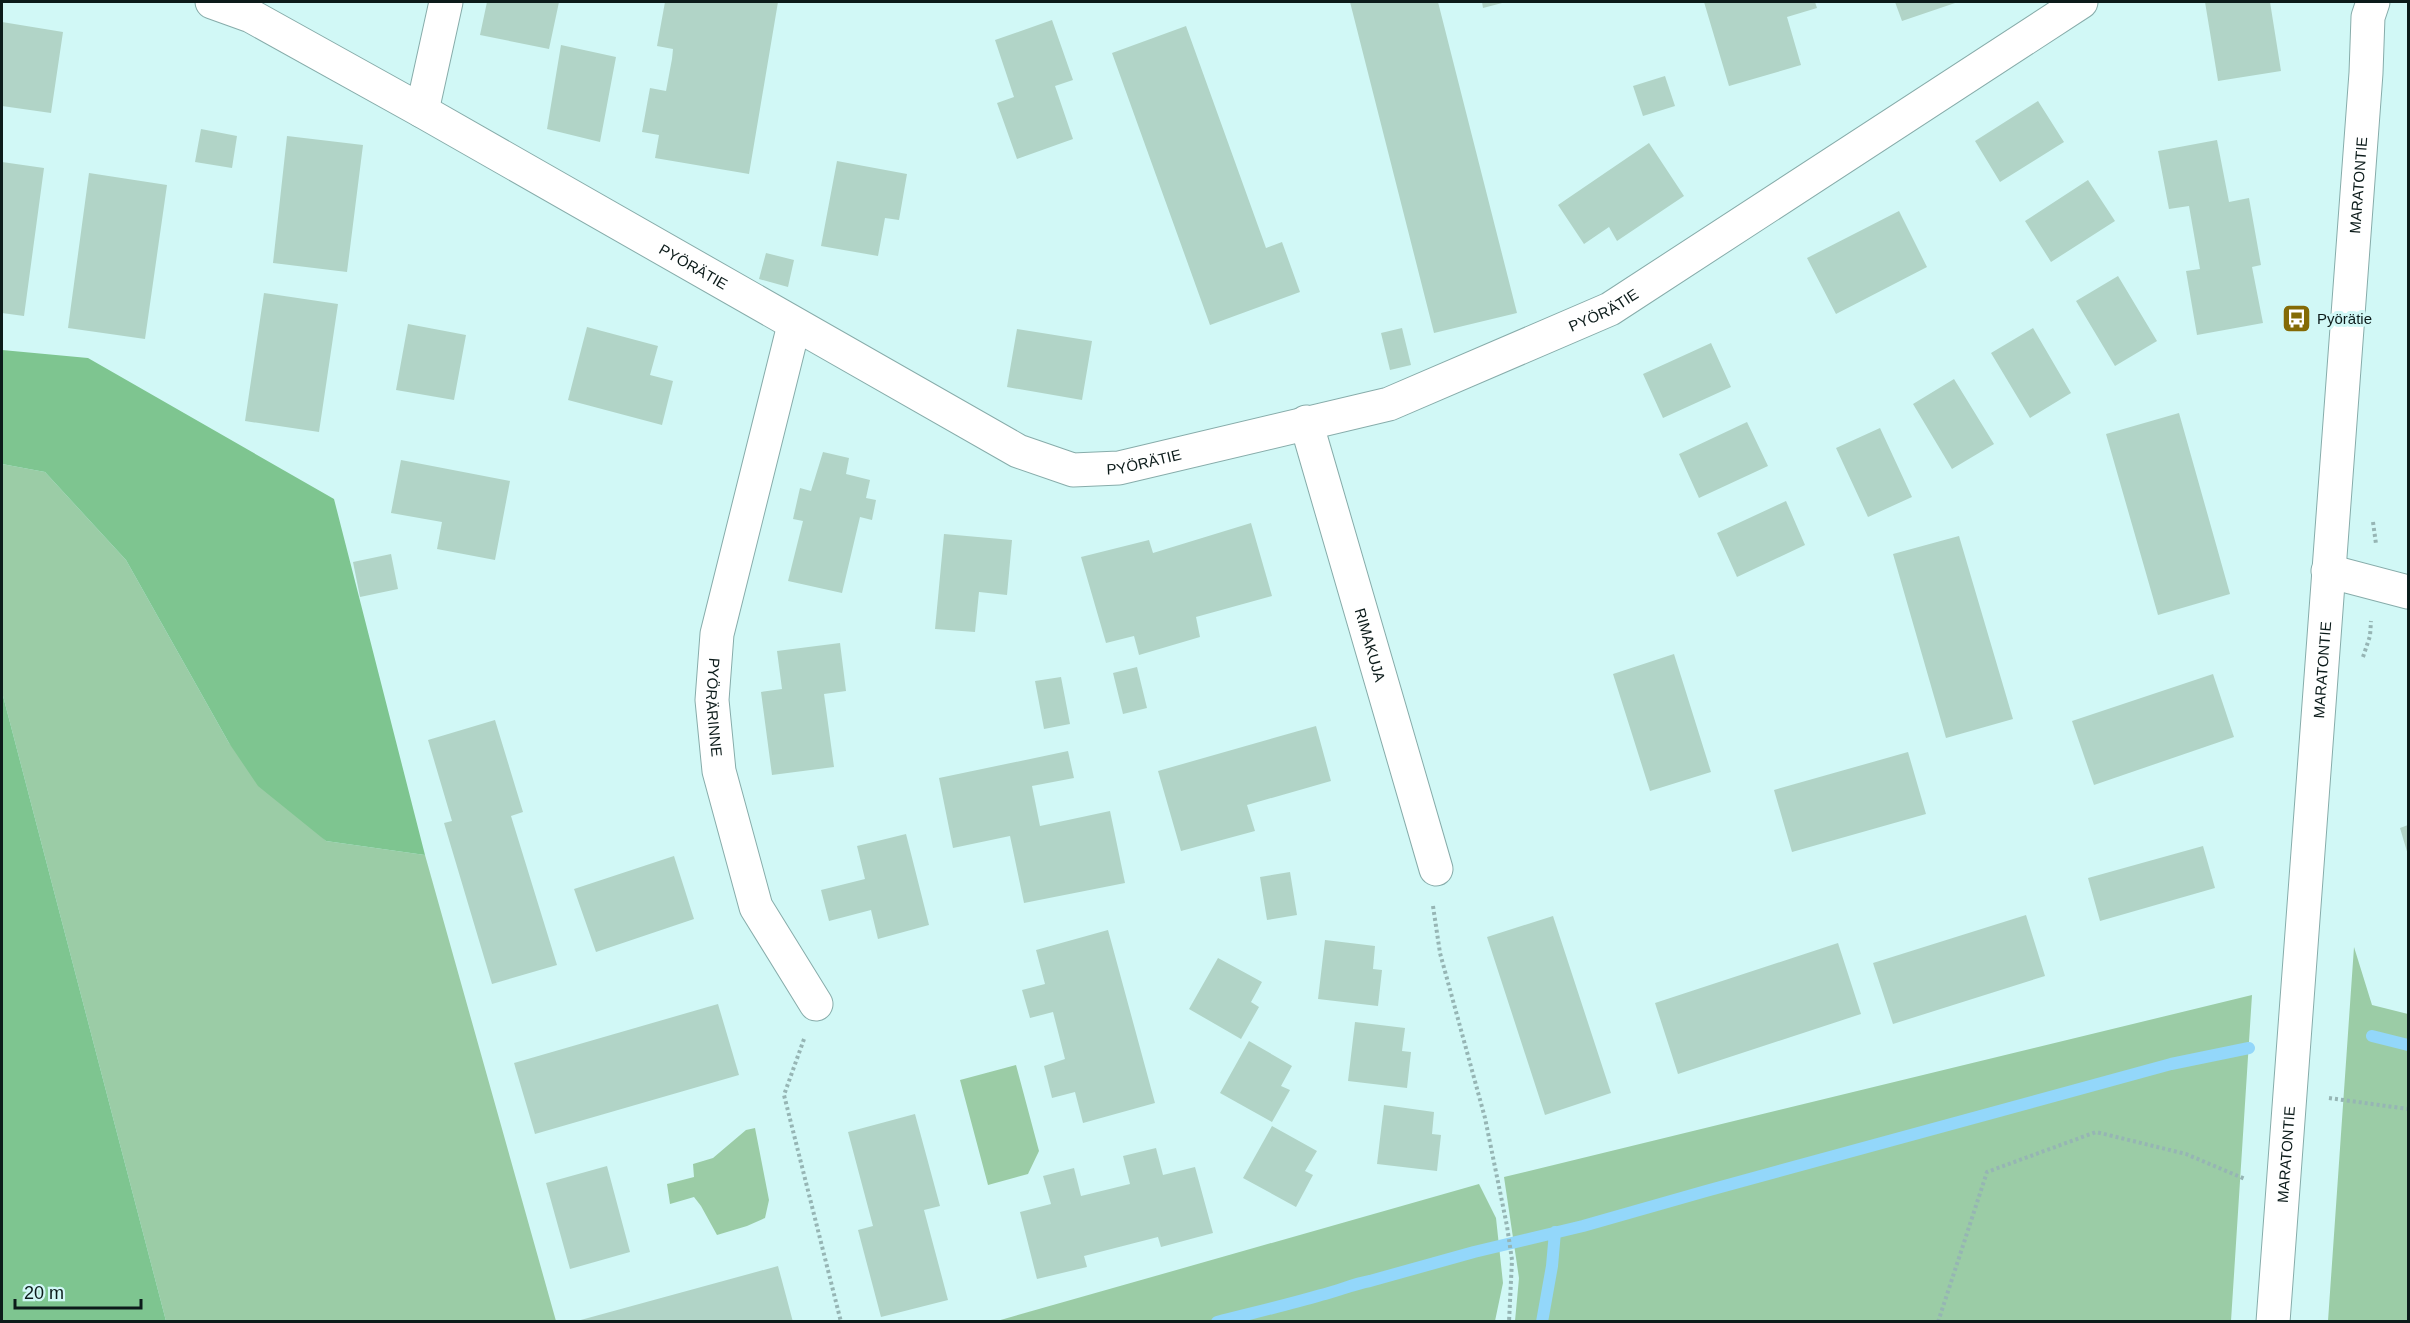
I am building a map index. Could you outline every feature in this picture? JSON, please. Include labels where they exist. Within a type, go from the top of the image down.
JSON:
[{"type":"street","name":"PYÖRÄTIE","points":[[212,2],[251,16],[423,111],[1018,452],[1073,470],[1119,468],[1389,404],[1610,309],[2080,2]]},
{"type":"street","points":[[423,111],[446,2]]},
{"type":"street","name":"MARATONTIE","points":[[2273,1322],[2366,74],[2368,7]]},
{"type":"street","name":"PYÖRÄRINNE","points":[[794,325],[717,634],[712,700],[719,771],[756,907],[816,1004]]},
{"type":"street","name":"RIMAKUJA","points":[[1306,422],[1436,869]]},
{"type":"street","points":[[2328,571],[2409,592]]},
{"type":"path","points":[[1436,869],[1432,911],[1440,953],[1485,1118],[1507,1226],[1512,1260],[1509,1322]]},
{"type":"path","points":[[816,1004],[784,1095],[841,1322]]},
{"type":"path","points":[[2329,1098],[2409,1109]]},
{"type":"path","points":[[1938,1322],[1987,1172],[2096,1132],[2186,1154],[2254,1182]]},
{"type":"green space","points":[[2,350],[88,358],[334,499],[425,855],[326,841],[258,786],[229,743],[126,560],[45,472],[2,464]]},
{"type":"green space","points":[[2,464],[45,472],[126,560],[229,743],[326,841],[425,855],[556,1321],[166,1321],[2,692]]},
{"type":"green space","points":[[2,692],[166,1321],[2,1321]]},
{"type":"green space","points":[[2354,947],[2372,1005],[2408,1014],[2408,1321],[2328,1321]]},
{"type":"green space","points":[[2252,995],[2231,1321],[1515,1321],[1519,1278],[1504,1177]]},
{"type":"green space","points":[[1016,1065],[1039,1151],[1028,1174],[988,1185],[960,1080]]},
{"type":"green space","points":[[755,1128],[769,1200],[765,1218],[717,1235],[694,1197],[670,1204],[667,1184],[694,1177],[693,1164],[713,1158],[746,1130]]},
{"type":"green space","points":[[1479,1184],[1496,1218],[1503,1283],[1495,1321],[997,1321]]},
{"type":"building","points":[[487,2],[559,2],[549,49],[480,35]]},
{"type":"building","points":[[665,2],[778,2],[749,174],[655,158],[659,135],[642,132],[650,88],[666,91],[672,59],[673,49],[657,46]]},
{"type":"building","points":[[1350,2],[1438,2],[1517,313],[1434,333]]},
{"type":"building","points":[[1482,2],[1506,2],[1483,8]]},
{"type":"building","points":[[1704,2],[1815,2],[1817,8],[1787,17],[1801,65],[1729,86]]},
{"type":"building","points":[[1895,2],[1958,2],[1902,21]]},
{"type":"building","points":[[2205,2],[2270,2],[2281,71],[2218,81]]},
{"type":"building","points":[[1052,20],[1073,80],[1055,86],[1073,139],[1017,159],[997,103],[1014,97],[995,40]]},
{"type":"building","points":[[2,22],[63,32],[51,113],[2,106]]},
{"type":"building","points":[[1186,26],[1266,248],[1282,242],[1300,292],[1210,325],[1112,53]]},
{"type":"building","points":[[561,45],[616,57],[600,142],[547,129]]},
{"type":"building","points":[[1665,76],[1675,106],[1643,116],[1633,86]]},
{"type":"building","points":[[2038,101],[2064,142],[2000,182],[1975,141]]},
{"type":"building","points":[[201,129],[237,136],[232,168],[195,162]]},
{"type":"building","points":[[287,136],[363,145],[347,272],[273,263]]},
{"type":"building","points":[[2217,140],[2229,202],[2249,198],[2261,265],[2252,267],[2263,323],[2197,335],[2186,271],[2200,269],[2189,206],[2169,209],[2158,151]]},
{"type":"building","points":[[1649,143],[1684,196],[1617,241],[1609,227],[1584,244],[1558,205]]},
{"type":"building","points":[[837,161],[907,174],[899,220],[885,218],[878,256],[821,246]]},
{"type":"building","points":[[2,162],[44,168],[24,316],[2,313]]},
{"type":"building","points":[[89,173],[167,185],[145,339],[68,328]]},
{"type":"building","points":[[2088,180],[2115,221],[2051,262],[2025,221]]},
{"type":"building","points":[[1899,211],[1927,267],[1836,314],[1807,258]]},
{"type":"building","points":[[766,253],[794,260],[788,287],[759,279]]},
{"type":"building","points":[[2118,276],[2157,341],[2115,366],[2076,301]]},
{"type":"building","points":[[264,293],[338,304],[319,432],[245,421]]},
{"type":"building","points":[[408,324],[466,335],[454,400],[396,390]]},
{"type":"building","points":[[587,327],[658,346],[650,375],[673,381],[662,425],[568,400]]},
{"type":"building","points":[[1402,328],[1411,365],[1390,370],[1381,333]]},
{"type":"building","points":[[2033,328],[2071,393],[2030,418],[1991,353]]},
{"type":"building","points":[[1017,329],[1092,341],[1082,400],[1007,387]]},
{"type":"building","points":[[1711,343],[1731,387],[1663,418],[1643,374]]},
{"type":"building","points":[[1954,379],[1994,444],[1952,469],[1913,404]]},
{"type":"building","points":[[2179,413],[2230,594],[2158,615],[2106,434]]},
{"type":"building","points":[[1747,422],[1768,466],[1699,498],[1679,454]]},
{"type":"building","points":[[1880,428],[1912,497],[1868,517],[1836,448]]},
{"type":"building","points":[[823,452],[849,458],[846,474],[870,480],[866,498],[876,500],[872,520],[860,517],[842,593],[788,581],[803,521],[793,519],[800,488],[811,491]]},
{"type":"building","points":[[401,460],[510,481],[495,560],[437,549],[442,522],[391,513]]},
{"type":"building","points":[[1786,501],[1805,545],[1737,577],[1717,533]]},
{"type":"building","points":[[1251,523],[1272,596],[1196,617],[1200,637],[1139,655],[1134,636],[1106,643],[1081,557],[1149,540],[1153,553]]},
{"type":"building","points":[[944,534],[1012,540],[1007,595],[979,592],[975,632],[935,629]]},
{"type":"building","points":[[1959,536],[2013,719],[1946,738],[1893,554]]},
{"type":"building","points":[[391,554],[398,589],[360,597],[353,562]]},
{"type":"building","points":[[840,643],[846,691],[824,694],[834,767],[772,775],[761,692],[782,689],[777,651]]},
{"type":"building","points":[[1674,654],[1711,772],[1650,791],[1613,674]]},
{"type":"building","points":[[1137,667],[1147,708],[1123,714],[1113,673]]},
{"type":"building","points":[[2213,674],[2234,737],[2094,785],[2072,721]]},
{"type":"building","points":[[1061,677],[1070,724],[1044,729],[1035,681]]},
{"type":"building","points":[[495,720],[523,812],[511,816],[557,965],[492,984],[444,823],[452,821],[428,740]]},
{"type":"building","points":[[1316,726],[1331,781],[1247,805],[1255,831],[1181,851],[1158,771]]},
{"type":"building","points":[[1068,751],[1074,778],[1032,786],[1040,826],[1110,811],[1125,883],[1024,903],[1010,836],[953,848],[939,778]]},
{"type":"building","points":[[1908,752],[1926,814],[1792,852],[1774,790]]},
{"type":"building","points":[[2408,825],[2408,855],[2400,828]]},
{"type":"building","points":[[906,834],[929,925],[878,939],[871,910],[829,921],[821,890],[865,879],[857,846]]},
{"type":"building","points":[[2203,846],[2215,888],[2100,921],[2088,878]]},
{"type":"building","points":[[674,856],[694,919],[596,952],[574,889]]},
{"type":"building","points":[[1290,872],[1297,915],[1267,920],[1260,877]]},
{"type":"building","points":[[2026,915],[2045,976],[1893,1024],[1873,963]]},
{"type":"building","points":[[1553,916],[1611,1093],[1545,1115],[1487,937]]},
{"type":"building","points":[[1108,930],[1155,1103],[1083,1123],[1075,1092],[1052,1098],[1044,1066],[1065,1059],[1053,1012],[1030,1018],[1022,990],[1045,984],[1036,950]]},
{"type":"building","points":[[1325,940],[1375,946],[1373,969],[1382,970],[1378,1006],[1318,999]]},
{"type":"building","points":[[1838,943],[1861,1014],[1678,1074],[1655,1003]]},
{"type":"building","points":[[1218,958],[1262,982],[1251,1002],[1259,1007],[1241,1039],[1189,1009]]},
{"type":"building","points":[[718,1004],[739,1075],[535,1134],[514,1063]]},
{"type":"building","points":[[1355,1022],[1405,1028],[1402,1051],[1411,1052],[1407,1088],[1348,1081]]},
{"type":"building","points":[[1249,1041],[1292,1066],[1281,1086],[1290,1090],[1272,1122],[1220,1093]]},
{"type":"building","points":[[1384,1105],[1434,1112],[1432,1134],[1441,1135],[1437,1171],[1377,1164]]},
{"type":"building","points":[[915,1114],[940,1206],[924,1210],[948,1300],[881,1317],[858,1230],[873,1226],[848,1132]]},
{"type":"building","points":[[1272,1126],[1317,1151],[1305,1171],[1313,1175],[1296,1207],[1243,1178]]},
{"type":"building","points":[[1156,1148],[1163,1175],[1195,1167],[1213,1233],[1161,1247],[1158,1237],[1084,1256],[1087,1267],[1037,1279],[1020,1212],[1051,1204],[1043,1176],[1074,1168],[1081,1196],[1130,1184],[1123,1156]]},
{"type":"building","points":[[607,1166],[630,1252],[570,1269],[546,1183]]},
{"type":"building","points":[[778,1266],[793,1322],[577,1322],[577,1321]]},
{"type":"waterway","points":[[2372,1036],[2408,1045]]},
{"type":"waterway","points":[[1217,1322],[1474,1252],[1583,1226],[2171,1064],[2249,1048]]},
{"type":"waterway","points":[[1542,1322],[1552,1266],[1555,1232]]},
{"type":"place","name":"Pyörätie","points":[[2296,318]]}]
